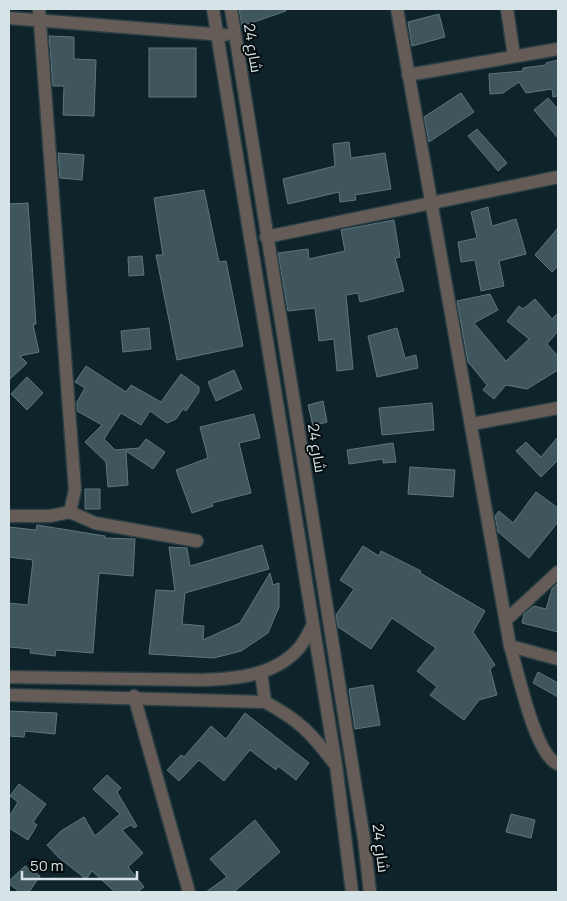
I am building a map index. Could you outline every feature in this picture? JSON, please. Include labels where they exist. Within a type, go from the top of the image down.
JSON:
[{"type":"street","points":[[213,9],[336,765],[352,892]]},
{"type":"street","name":"شارع 24","points":[[231,9],[266,237],[364,839],[370,892]]},
{"type":"street","points":[[397,9],[510,646],[539,744],[553,762],[558,764]]},
{"type":"street","points":[[507,9],[514,56]]},
{"type":"street","points":[[39,14],[75,490],[70,512]]},
{"type":"street","points":[[9,18],[39,14],[235,36]]},
{"type":"street","points":[[408,75],[558,49]]},
{"type":"street","points":[[266,237],[558,177]]},
{"type":"street","points":[[472,424],[558,408]]},
{"type":"street","points":[[9,516],[50,516],[70,512],[95,523],[197,541]]},
{"type":"street","points":[[506,620],[558,572]]},
{"type":"street","points":[[9,677],[233,679],[262,672],[283,662],[300,648],[313,624]]},
{"type":"street","points":[[510,646],[558,659]]},
{"type":"street","points":[[262,672],[265,702]]},
{"type":"street","points":[[9,695],[134,696],[265,702],[292,716],[310,732],[336,765]]},
{"type":"street","points":[[134,696],[189,892]]},
{"type":"building","points":[[286,9],[286,11],[242,26],[239,10]]},
{"type":"building","points":[[439,14],[445,37],[412,46],[408,22]]},
{"type":"building","points":[[49,36],[74,37],[74,59],[96,60],[94,116],[63,115],[64,86],[53,86]]},
{"type":"building","points":[[149,48],[196,48],[196,97],[149,97]]},
{"type":"building","points":[[558,60],[558,96],[553,97],[552,89],[526,93],[519,82],[503,93],[490,94],[489,74],[523,71],[523,68],[546,65],[546,63]]},
{"type":"building","points":[[461,93],[474,112],[429,142],[424,117]]},
{"type":"building","points":[[548,98],[558,109],[558,138],[534,110]]},
{"type":"building","points":[[477,129],[507,163],[498,171],[468,136]]},
{"type":"building","points":[[349,142],[351,158],[385,153],[391,189],[355,195],[356,200],[340,202],[339,192],[288,204],[283,179],[335,166],[333,144]]},
{"type":"building","points":[[58,153],[84,155],[82,180],[60,178]]},
{"type":"building","points":[[204,190],[219,262],[226,261],[243,346],[177,360],[156,255],[163,255],[154,198]]},
{"type":"building","points":[[28,203],[36,324],[33,325],[39,352],[20,356],[27,363],[9,380],[9,204]]},
{"type":"building","points":[[488,207],[492,226],[516,219],[526,254],[499,261],[504,286],[481,291],[475,260],[461,262],[458,242],[477,238],[471,212]]},
{"type":"building","points":[[394,220],[400,257],[395,258],[404,291],[360,302],[358,293],[346,295],[353,369],[337,371],[334,339],[319,341],[315,308],[288,311],[278,253],[308,249],[309,259],[345,251],[341,230]]},
{"type":"building","points":[[558,228],[558,266],[552,272],[535,255]]},
{"type":"building","points":[[142,256],[144,275],[129,276],[128,257]]},
{"type":"building","points":[[490,294],[498,310],[474,323],[506,361],[529,339],[507,321],[519,306],[523,309],[535,299],[552,319],[558,313],[558,331],[547,344],[558,356],[558,370],[527,389],[506,385],[494,399],[483,390],[487,385],[468,362],[457,301]]},
{"type":"building","points":[[149,328],[151,349],[123,352],[121,331]]},
{"type":"building","points":[[397,328],[405,358],[416,355],[418,368],[377,377],[368,336]]},
{"type":"building","points":[[86,366],[126,392],[131,385],[161,402],[181,374],[199,387],[199,392],[186,411],[183,409],[176,419],[167,423],[150,411],[141,425],[121,413],[104,439],[115,450],[139,448],[146,439],[165,452],[153,469],[126,451],[128,485],[108,487],[106,462],[85,442],[102,425],[77,411],[77,402],[85,388],[75,382]]},
{"type":"building","points":[[234,370],[242,389],[216,401],[208,382]]},
{"type":"building","points":[[27,377],[43,393],[27,410],[11,394]]},
{"type":"building","points":[[323,401],[327,422],[313,426],[308,405]]},
{"type":"building","points":[[432,403],[434,430],[382,435],[379,408]]},
{"type":"building","points":[[254,414],[260,438],[239,443],[251,493],[212,503],[213,506],[192,513],[176,470],[208,458],[200,427]]},
{"type":"building","points":[[558,437],[558,460],[541,477],[516,451],[526,442],[541,457]]},
{"type":"building","points":[[393,443],[396,462],[383,463],[383,459],[349,464],[347,450]]},
{"type":"building","points":[[410,467],[455,470],[453,497],[408,494]]},
{"type":"building","points":[[85,489],[100,489],[100,509],[85,509]]},
{"type":"building","points":[[536,492],[558,508],[558,522],[529,558],[498,532],[495,516],[499,511],[513,523]]},
{"type":"building","points":[[37,525],[105,536],[105,538],[135,539],[133,576],[99,573],[93,653],[56,650],[55,656],[30,653],[31,649],[9,647],[9,603],[28,605],[33,560],[9,557],[9,527],[36,530]]},
{"type":"building","points":[[262,545],[269,569],[185,593],[182,624],[204,626],[203,640],[240,623],[270,573],[273,585],[279,583],[279,607],[268,633],[241,651],[214,658],[149,654],[156,590],[175,591],[169,547],[187,548],[190,566]]},
{"type":"building","points":[[363,546],[379,556],[381,551],[421,571],[420,573],[485,611],[473,632],[495,665],[490,669],[497,695],[479,700],[464,720],[430,695],[437,687],[417,671],[436,648],[392,618],[371,649],[338,627],[336,615],[354,589],[340,580]]},
{"type":"building","points":[[558,583],[558,632],[522,623],[524,614],[534,606],[546,609],[552,589]]},
{"type":"building","points":[[538,672],[558,683],[558,697],[533,683]]},
{"type":"building","points":[[373,685],[380,725],[355,729],[349,689]]},
{"type":"building","points":[[9,711],[57,713],[55,734],[25,731],[24,737],[9,736]]},
{"type":"building","points":[[245,713],[309,763],[296,780],[278,766],[276,770],[250,750],[224,781],[199,760],[179,781],[167,770],[181,755],[184,757],[211,726],[226,739]]},
{"type":"building","points":[[107,775],[121,788],[117,792],[137,826],[134,828],[131,825],[122,830],[143,853],[128,867],[144,887],[137,892],[115,892],[92,871],[86,879],[58,857],[47,845],[61,831],[84,817],[95,836],[120,814],[93,789]]},
{"type":"building","points":[[19,784],[46,804],[33,822],[37,825],[28,840],[9,828],[9,817],[18,802],[10,796]]},
{"type":"building","points":[[511,814],[535,820],[531,838],[506,832]]},
{"type":"building","points":[[255,820],[280,852],[234,892],[206,892],[227,877],[210,859]]},
{"type":"building","points":[[25,866],[40,876],[29,892],[20,892],[9,884],[9,881]]}]
